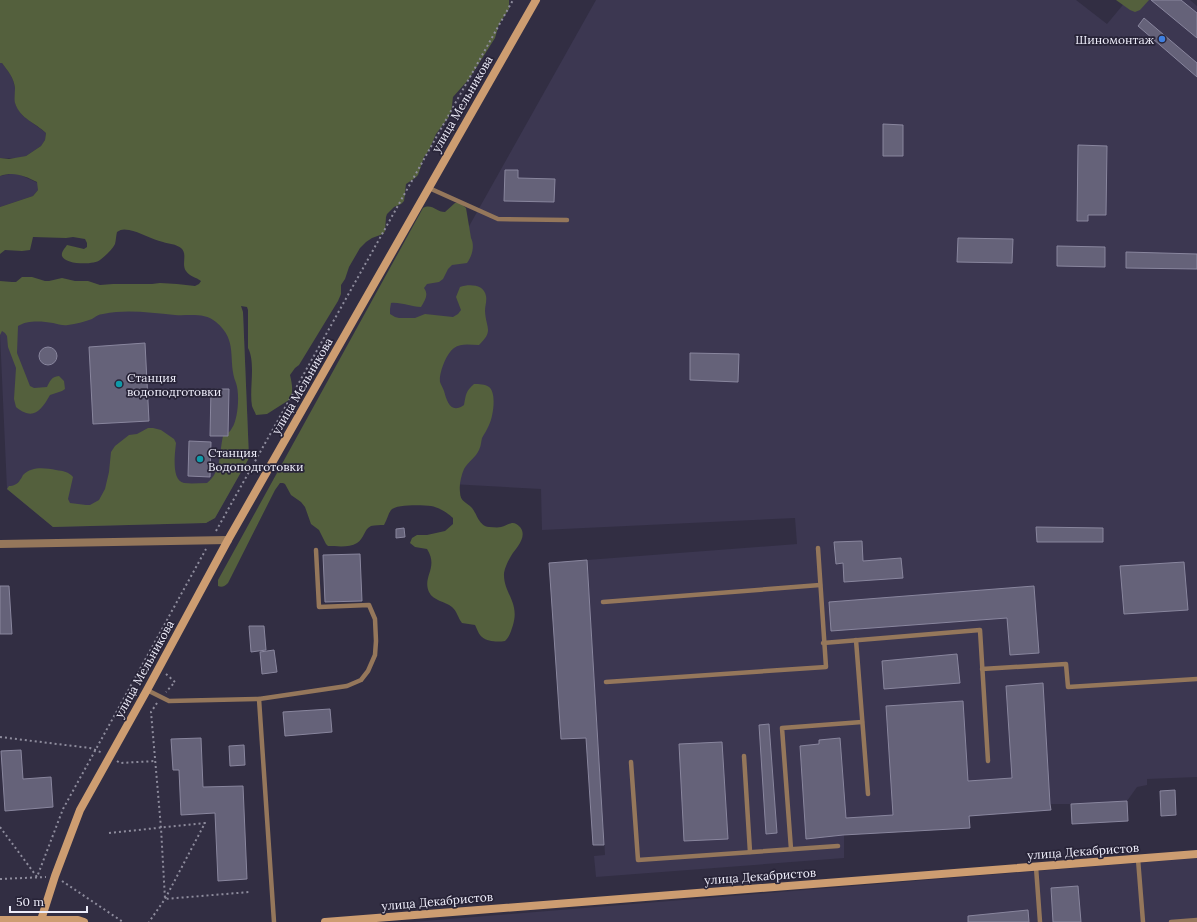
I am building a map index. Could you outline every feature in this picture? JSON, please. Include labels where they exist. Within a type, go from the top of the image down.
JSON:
[{"type":"street","name":"улица Мельникова","points":[[41,920],[55,876],[80,810],[159,669],[228,540],[536,0]]},
{"type":"street","points":[[0,544],[228,540]]},
{"type":"street","name":"улица Декабристов","points":[[324,922],[1197,854]]},
{"type":"street","points":[[0,920],[78,920],[84,922]]},
{"type":"lane","points":[[429,188],[498,219],[567,220]]},
{"type":"lane","points":[[606,682],[826,667],[818,548]]},
{"type":"lane","points":[[147,690],[169,701],[259,698],[347,686],[361,680],[368,671],[375,655],[376,641],[374,619],[369,604],[319,607],[316,550]]},
{"type":"lane","points":[[603,602],[820,585]]},
{"type":"lane","points":[[824,643],[980,630],[988,761]]},
{"type":"lane","points":[[856,640],[868,794]]},
{"type":"lane","points":[[982,669],[1066,664],[1068,687],[1197,679]]},
{"type":"lane","points":[[259,698],[274,922]]},
{"type":"lane","points":[[791,849],[782,728],[862,722]]},
{"type":"lane","points":[[744,756],[750,852]]},
{"type":"lane","points":[[631,762],[638,860],[838,846]]},
{"type":"lane","points":[[1138,859],[1143,922]]},
{"type":"lane","points":[[1036,867],[1040,922]]},
{"type":"lane","points":[[1171,922],[1197,920]]},
{"type":"path","points":[[38,877],[63,809],[210,540],[514,0]]},
{"type":"path","points":[[146,657],[175,682],[161,697],[151,712],[161,828],[165,899]]},
{"type":"path","points":[[0,737],[90,748],[110,755],[120,763],[155,761]]},
{"type":"path","points":[[109,833],[205,823],[165,899],[149,922]]},
{"type":"path","points":[[0,828],[38,877]]},
{"type":"path","points":[[0,879],[55,876],[123,922]]},
{"type":"path","points":[[165,899],[250,892]]},
{"type":"shaded area","points":[[596,0],[1076,0],[1107,24],[1127,0],[1190,0],[1197,6],[1197,777],[1147,779],[1147,785],[1137,787],[1127,801],[1051,804],[1051,810],[970,816],[970,828],[844,835],[844,858],[596,877],[594,856],[605,855],[587,560],[797,544],[795,518],[542,530],[541,489],[288,475],[408,254],[454,253]]},
{"type":"shaded area","points":[[0,63],[2,63],[13,80],[15,88],[15,103],[18,109],[23,116],[46,133],[45,140],[41,146],[26,156],[18,158],[0,158]]},
{"type":"shaded area","points":[[18,174],[38,183],[38,190],[33,196],[0,207],[0,176]]},
{"type":"shaded area","points":[[189,305],[243,312],[249,458],[215,518],[206,523],[53,527],[7,489],[0,312]]},
{"type":"shaded area","points":[[1197,858],[1197,922],[412,922]]},
{"type":"green space","points":[[0,0],[509,0],[509,9],[499,24],[495,38],[469,79],[453,97],[451,114],[436,134],[424,157],[418,175],[406,184],[404,201],[394,207],[387,214],[385,231],[383,234],[366,242],[360,248],[349,267],[345,279],[341,285],[341,294],[338,301],[299,365],[290,375],[292,385],[291,397],[289,400],[267,414],[256,415],[252,406],[252,361],[248,348],[248,310],[247,307],[241,306],[243,312],[249,458],[215,518],[206,523],[53,527],[7,489],[9,486],[18,483],[23,475],[30,470],[43,468],[61,471],[68,473],[73,477],[68,499],[70,503],[90,505],[99,500],[105,489],[109,472],[111,452],[115,446],[129,435],[137,434],[148,428],[161,430],[174,439],[176,443],[175,472],[180,481],[184,483],[207,483],[212,478],[218,467],[223,436],[229,432],[236,419],[238,400],[228,336],[216,322],[206,317],[196,315],[121,312],[100,314],[92,319],[68,325],[35,322],[18,326],[17,353],[30,386],[34,388],[47,387],[52,378],[59,376],[64,381],[65,389],[50,395],[40,410],[32,414],[22,411],[16,407],[14,399],[16,368],[8,347],[7,336],[2,331],[0,335],[0,281],[16,282],[22,277],[32,277],[45,281],[62,278],[75,281],[88,281],[100,285],[160,283],[195,286],[201,281],[189,275],[186,271],[184,265],[184,253],[181,248],[137,232],[124,229],[117,232],[115,244],[106,255],[97,262],[74,263],[64,259],[62,255],[67,245],[84,249],[87,247],[85,239],[73,237],[33,237],[30,250],[5,250],[0,254],[0,207],[33,196],[38,190],[37,182],[24,176],[10,174],[0,176],[0,158],[9,159],[26,156],[41,146],[45,140],[46,133],[24,117],[17,108],[13,81],[2,63],[0,63]]},
{"type":"green space","points":[[1116,0],[1149,0],[1140,10],[1135,12]]},
{"type":"green space","points":[[455,203],[460,203],[466,208],[473,244],[472,254],[469,260],[467,263],[452,265],[448,269],[443,279],[439,282],[427,284],[424,288],[426,298],[421,307],[391,303],[390,314],[399,318],[415,318],[425,314],[453,317],[461,310],[456,297],[460,287],[472,285],[479,287],[485,292],[485,311],[488,332],[484,340],[479,345],[460,345],[454,348],[448,355],[444,364],[440,382],[448,403],[450,406],[456,408],[464,405],[467,393],[474,384],[482,384],[489,387],[493,394],[494,405],[490,421],[482,438],[478,453],[464,469],[460,480],[460,495],[462,500],[472,508],[479,519],[486,526],[501,527],[515,523],[522,531],[522,538],[509,560],[504,573],[504,580],[513,604],[515,617],[508,637],[505,641],[499,642],[484,639],[480,635],[475,625],[462,623],[452,607],[436,599],[429,592],[427,581],[431,567],[430,556],[427,549],[415,547],[410,543],[412,538],[417,535],[427,535],[445,531],[453,524],[453,518],[451,516],[440,509],[431,506],[410,505],[394,508],[391,510],[384,525],[369,527],[361,539],[354,545],[328,546],[319,530],[311,524],[305,507],[291,495],[285,484],[280,483],[275,490],[228,583],[221,587],[218,586],[218,580],[423,208],[432,207],[439,211],[445,212]]},
{"type":"building","points":[[1151,0],[1181,0],[1197,13],[1197,38]]},
{"type":"building","points":[[1144,18],[1197,63],[1197,77],[1138,26]]},
{"type":"building","points":[[883,124],[903,125],[903,156],[883,156]]},
{"type":"building","points":[[1078,145],[1107,146],[1106,215],[1088,215],[1088,221],[1077,221]]},
{"type":"building","points":[[505,170],[518,170],[518,178],[555,179],[554,202],[504,201]]},
{"type":"building","points":[[958,238],[1013,239],[1012,263],[957,262]]},
{"type":"building","points":[[1057,246],[1105,247],[1105,267],[1057,266]]},
{"type":"building","points":[[1126,252],[1197,254],[1197,269],[1126,268]]},
{"type":"building","name":"Станция водоподготовки","points":[[145,343],[149,421],[93,424],[89,347]]},
{"type":"building","points":[[48,347],[54,350],[57,356],[54,362],[48,365],[42,362],[39,356],[42,350]]},
{"type":"building","points":[[690,353],[739,354],[738,382],[690,380]]},
{"type":"building","name":"Станция водоподготовки","points":[[211,389],[229,389],[228,436],[210,436]]},
{"type":"building","name":"Станция Водоподготовки","points":[[189,441],[211,442],[210,477],[188,476]]},
{"type":"building","points":[[1036,527],[1103,528],[1103,542],[1037,542]]},
{"type":"building","points":[[404,528],[405,537],[396,538],[396,529]]},
{"type":"building","points":[[862,541],[863,561],[901,558],[903,578],[844,582],[843,563],[836,564],[834,542]]},
{"type":"building","points":[[360,554],[362,601],[325,602],[323,555]]},
{"type":"building","points":[[587,560],[604,845],[593,845],[586,738],[561,739],[549,563]]},
{"type":"building","points":[[1184,562],[1188,610],[1124,614],[1120,566]]},
{"type":"building","points":[[0,586],[9,586],[12,634],[0,634]]},
{"type":"building","points":[[1034,586],[1039,653],[1010,655],[1007,618],[831,631],[829,602]]},
{"type":"building","points":[[249,626],[264,626],[266,650],[251,652]]},
{"type":"building","points":[[274,650],[277,672],[262,674],[260,652]]},
{"type":"building","points":[[957,654],[960,683],[884,689],[882,661]]},
{"type":"building","points":[[1043,683],[1051,810],[969,816],[970,828],[843,835],[806,839],[800,746],[819,744],[819,740],[840,738],[846,818],[893,815],[886,706],[963,701],[968,781],[1012,778],[1006,686]]},
{"type":"building","points":[[330,709],[332,732],[285,736],[283,712]]},
{"type":"building","points":[[769,724],[777,833],[766,834],[759,725]]},
{"type":"building","points":[[201,738],[203,787],[243,786],[247,879],[218,881],[215,813],[181,815],[179,770],[173,770],[171,739]]},
{"type":"building","points":[[722,742],[728,839],[684,841],[679,744]]},
{"type":"building","points":[[244,745],[245,765],[230,766],[229,746]]},
{"type":"building","points":[[21,750],[23,779],[51,777],[53,807],[5,811],[1,751]]},
{"type":"building","points":[[1175,790],[1176,815],[1161,816],[1160,791]]},
{"type":"building","points":[[1127,801],[1128,821],[1072,824],[1071,804]]},
{"type":"building","points":[[1078,886],[1081,922],[1053,922],[1051,888]]},
{"type":"building","points":[[1028,910],[1029,922],[968,922],[968,916]]},
{"type":"place","name":"Шиномонтаж","points":[[1162,39]]},
{"type":"place","name":"Станция водоподготовки","points":[[119,384]]},
{"type":"place","name":"Станция Водоподготовки","points":[[200,459]]}]
